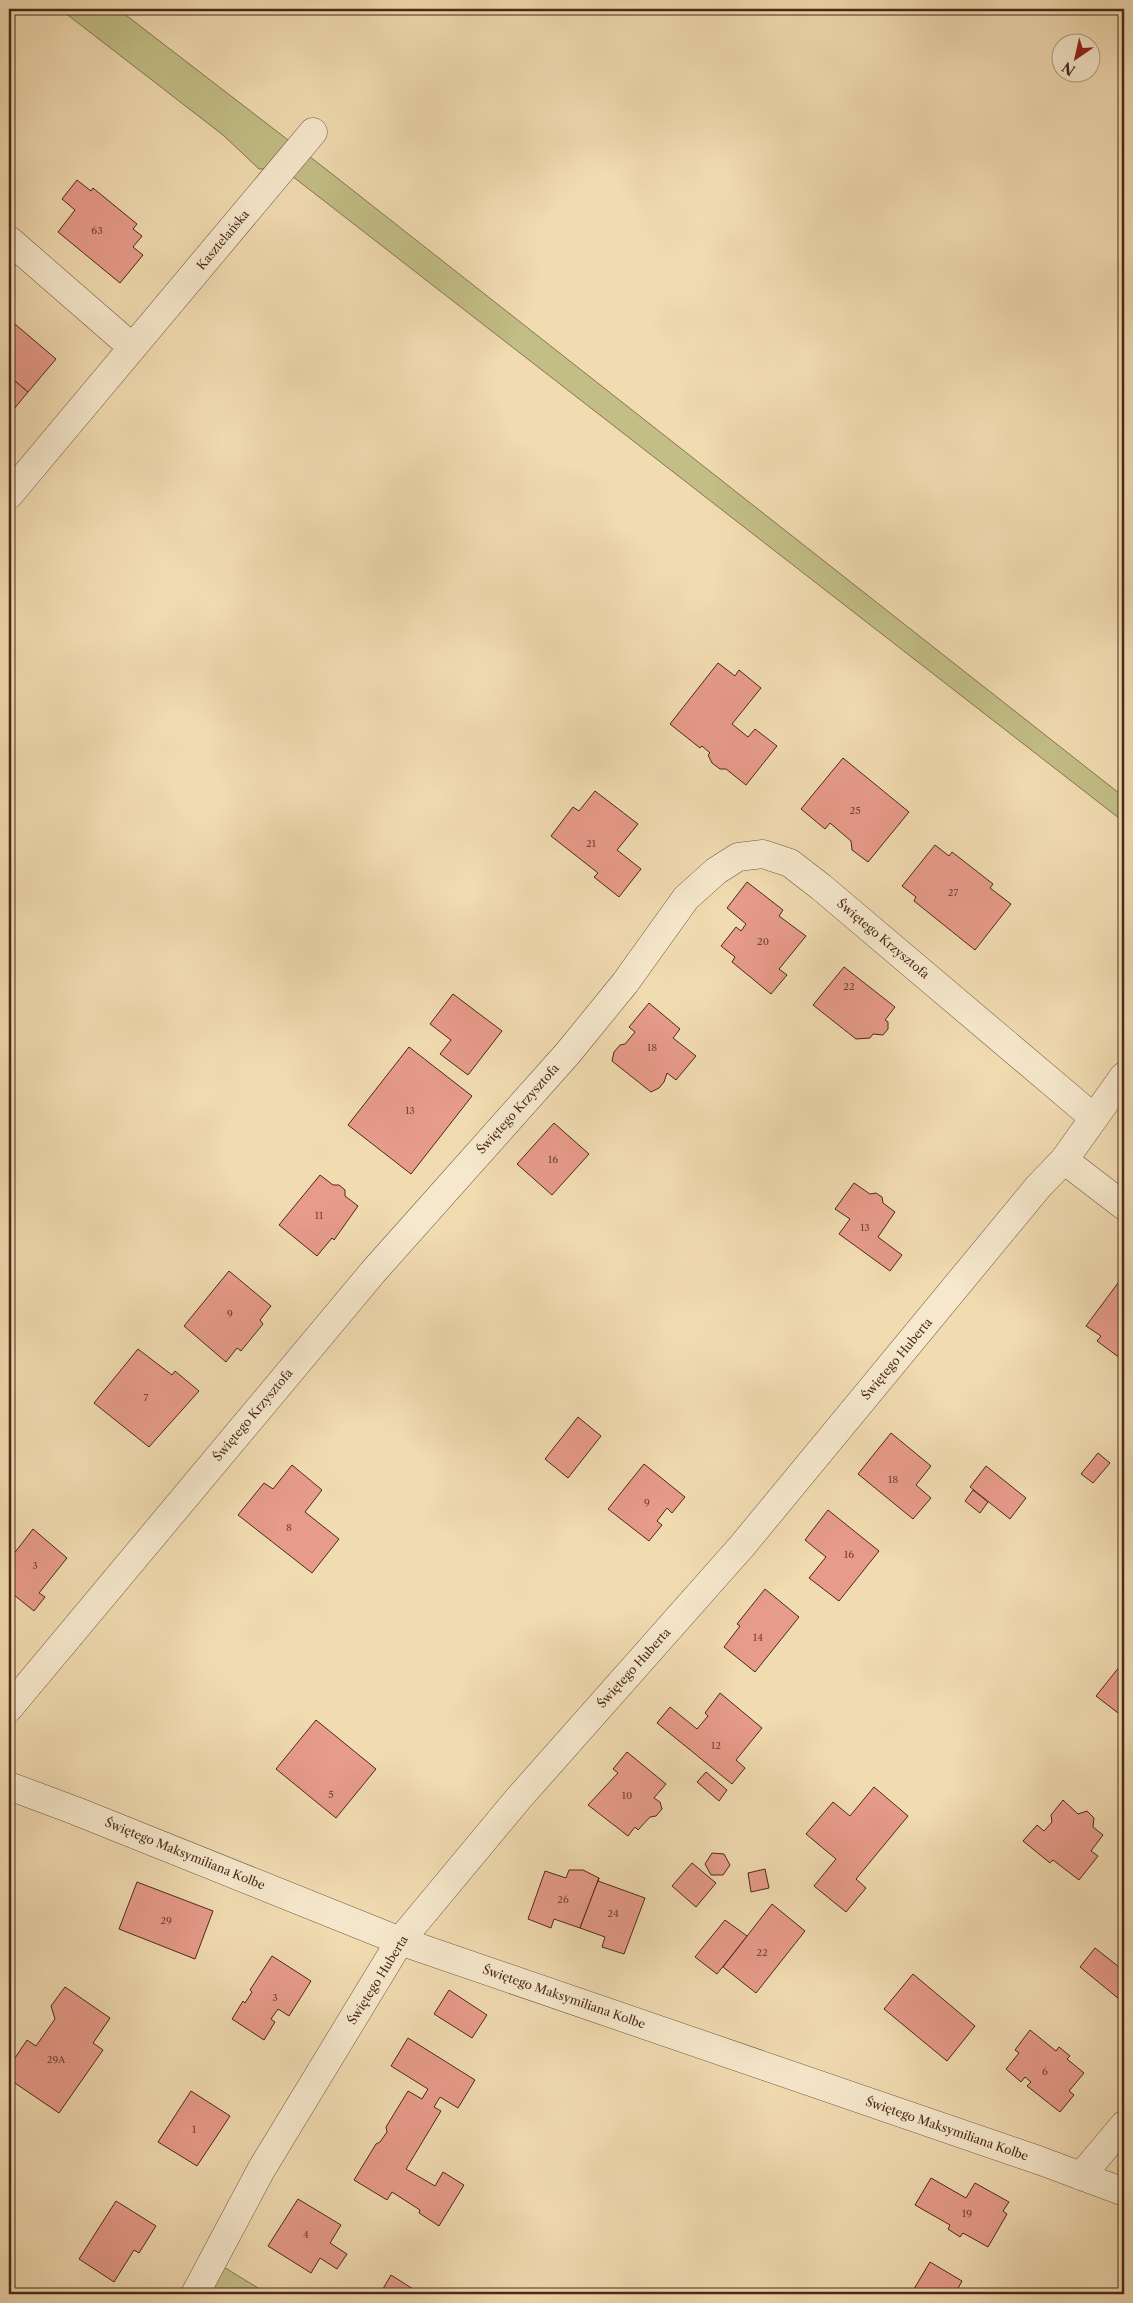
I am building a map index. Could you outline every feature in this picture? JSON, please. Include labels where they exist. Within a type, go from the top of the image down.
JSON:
[{"type":"street","name":"Kasztelańska","points":[[9,496],[313,132]]},
{"type":"street","points":[[9,240],[132,347]]},
{"type":"street","name":"Świętego Krzysztofa","points":[[9,1708],[373,1272],[568,1053],[625,983],[686,898],[716,871],[738,858],[763,854],[790,864],[822,887],[1094,1118]]},
{"type":"street","name":"Świętego Huberta","points":[[195,2294],[261,2170],[400,1941],[518,1799],[742,1546],[1038,1187],[1064,1160],[1124,1076]]},
{"type":"street","points":[[1064,1160],[1124,1206]]},
{"type":"street","name":"Świętego Maksymiliana Kolbe","points":[[9,1786],[400,1941],[1124,2192]]},
{"type":"street","points":[[1081,2176],[1124,2125]]},
{"type":"shaded area","points":[[60,9],[118,9],[327,170],[1124,797],[1124,822],[283,169],[259,169],[223,135]]},
{"type":"shaded area","points":[[222,2266],[268,2294],[210,2294]]},
{"type":"building","points":[[77,180],[91,191],[93,188],[137,224],[133,229],[142,236],[133,247],[143,255],[120,283],[58,232],[75,210],[62,199]]},
{"type":"building","points":[[9,319],[56,359],[28,392],[9,376]]},
{"type":"building","points":[[9,376],[28,392],[9,415]]},
{"type":"building","points":[[718,663],[735,676],[739,670],[761,688],[732,724],[748,737],[755,729],[777,746],[746,785],[726,769],[720,769],[712,763],[708,755],[710,753],[702,746],[700,748],[670,724]]},
{"type":"building","points":[[843,758],[909,812],[868,862],[852,850],[851,841],[830,823],[825,829],[801,809]]},
{"type":"building","points":[[595,791],[638,824],[617,850],[641,869],[619,897],[594,877],[598,873],[551,836],[573,807],[579,811]]},
{"type":"building","points":[[935,845],[949,856],[952,852],[993,884],[990,888],[1011,904],[975,950],[914,901],[916,897],[902,886]]},
{"type":"building","points":[[747,882],[783,910],[779,916],[806,936],[779,969],[787,975],[771,994],[732,962],[735,957],[721,946],[736,927],[741,931],[746,924],[727,908]]},
{"type":"building","points":[[844,967],[895,1007],[885,1020],[888,1022],[888,1029],[883,1035],[873,1034],[870,1038],[856,1039],[813,1005]]},
{"type":"building","points":[[453,994],[502,1031],[468,1075],[440,1054],[451,1040],[430,1024]]},
{"type":"building","points":[[649,1003],[680,1029],[673,1038],[696,1056],[676,1080],[667,1073],[664,1082],[659,1088],[651,1092],[612,1061],[614,1052],[620,1045],[625,1044],[635,1032],[629,1027]]},
{"type":"building","points":[[409,1047],[472,1096],[411,1174],[348,1125]]},
{"type":"building","points":[[554,1123],[589,1154],[552,1195],[517,1164]]},
{"type":"building","points":[[320,1175],[333,1185],[339,1185],[345,1190],[345,1196],[358,1206],[334,1240],[332,1238],[317,1256],[279,1225]]},
{"type":"building","points":[[854,1183],[870,1194],[876,1193],[882,1197],[883,1203],[895,1212],[878,1237],[902,1255],[890,1271],[839,1234],[850,1219],[835,1209]]},
{"type":"building","points":[[229,1271],[271,1306],[260,1320],[263,1324],[241,1351],[237,1348],[226,1362],[184,1326]]},
{"type":"building","points":[[1121,1279],[1124,1281],[1124,1361],[1097,1341],[1101,1336],[1086,1326]]},
{"type":"building","points":[[138,1349],[172,1375],[175,1371],[199,1391],[149,1447],[94,1403]]},
{"type":"building","points":[[578,1417],[601,1436],[568,1478],[545,1459]]},
{"type":"building","points":[[891,1433],[931,1466],[916,1485],[931,1498],[913,1519],[858,1474]]},
{"type":"building","points":[[1098,1453],[1110,1463],[1093,1483],[1081,1474]]},
{"type":"building","points":[[644,1464],[685,1497],[672,1513],[667,1508],[657,1521],[662,1525],[649,1541],[608,1509]]},
{"type":"building","points":[[292,1465],[322,1490],[305,1512],[339,1539],[312,1573],[238,1515],[264,1483],[273,1489]]},
{"type":"building","points":[[986,1466],[1026,1498],[1010,1519],[970,1487]]},
{"type":"building","points":[[973,1490],[988,1502],[980,1513],[965,1501]]},
{"type":"building","points":[[828,1510],[879,1551],[839,1601],[809,1578],[826,1557],[805,1540]]},
{"type":"building","points":[[33,1529],[67,1558],[39,1593],[45,1597],[34,1611],[9,1591],[9,1576],[12,1573],[9,1570],[9,1560]]},
{"type":"building","points":[[765,1589],[799,1617],[755,1672],[724,1647],[740,1626],[737,1624]]},
{"type":"building","points":[[1124,1661],[1124,1713],[1122,1716],[1096,1696]]},
{"type":"building","points":[[720,1693],[762,1728],[736,1760],[745,1768],[732,1784],[657,1723],[670,1707],[697,1729],[708,1716],[705,1713]]},
{"type":"building","points":[[316,1720],[376,1769],[336,1818],[276,1769]]},
{"type":"building","points":[[627,1752],[666,1784],[654,1798],[660,1802],[662,1809],[656,1816],[650,1817],[638,1830],[635,1827],[628,1836],[588,1805],[618,1773],[613,1769]]},
{"type":"building","points":[[706,1772],[727,1790],[719,1801],[697,1782]]},
{"type":"building","points":[[874,1787],[908,1816],[856,1879],[866,1888],[846,1912],[814,1886],[836,1859],[806,1834],[833,1802],[850,1816]]},
{"type":"building","points":[[1063,1800],[1078,1814],[1087,1811],[1094,1818],[1093,1827],[1103,1835],[1091,1851],[1098,1856],[1079,1880],[1053,1860],[1050,1863],[1023,1841],[1037,1825],[1044,1831],[1052,1822],[1051,1815]]},
{"type":"building","points":[[712,1853],[724,1854],[730,1865],[723,1875],[711,1875],[705,1864]]},
{"type":"building","points":[[692,1863],[716,1883],[696,1907],[672,1886]]},
{"type":"building","points":[[765,1869],[769,1888],[751,1892],[748,1873]]},
{"type":"building","points":[[569,1870],[583,1870],[599,1878],[580,1928],[554,1919],[551,1928],[528,1919],[545,1871],[566,1878]]},
{"type":"building","points":[[599,1878],[598,1881],[645,1898],[624,1954],[602,1947],[605,1937],[580,1928]]},
{"type":"building","points":[[137,1882],[213,1911],[195,1959],[119,1929]]},
{"type":"building","points":[[772,1904],[805,1931],[756,1993],[723,1967]]},
{"type":"building","points":[[725,1920],[747,1936],[717,1974],[695,1957]]},
{"type":"building","points":[[1095,1948],[1124,1971],[1124,2003],[1080,1967]]},
{"type":"building","points":[[272,1956],[311,1981],[289,2016],[278,2009],[271,2019],[275,2022],[264,2040],[232,2019],[243,2001],[245,2003],[252,1992],[250,1990]]},
{"type":"building","points":[[913,1974],[975,2026],[947,2061],[884,2009]]},
{"type":"building","points":[[65,1987],[110,2018],[93,2043],[103,2050],[59,2113],[9,2079],[9,2067],[27,2040],[36,2046],[55,2019],[51,2006]]},
{"type":"building","points":[[449,1990],[487,2015],[472,2038],[434,2014]]},
{"type":"building","points":[[1030,2030],[1056,2051],[1059,2047],[1070,2056],[1067,2059],[1084,2073],[1069,2091],[1074,2095],[1060,2112],[1027,2086],[1031,2082],[1025,2077],[1021,2082],[1006,2069],[1019,2053],[1015,2050]]},
{"type":"building","points":[[408,2038],[475,2080],[458,2108],[440,2097],[434,2107],[441,2111],[406,2169],[435,2186],[443,2172],[464,2185],[439,2226],[419,2213],[420,2210],[392,2192],[387,2200],[354,2180],[376,2144],[380,2142],[387,2132],[386,2127],[408,2091],[422,2099],[428,2089],[391,2066]]},
{"type":"building","points":[[191,2091],[230,2116],[197,2166],[158,2142]]},
{"type":"building","points":[[931,2178],[966,2198],[975,2183],[1009,2202],[1003,2211],[1007,2214],[988,2247],[963,2233],[960,2237],[948,2229],[950,2225],[915,2205]]},
{"type":"building","points":[[298,2199],[341,2225],[330,2243],[347,2254],[337,2269],[320,2258],[311,2273],[268,2246]]},
{"type":"building","points":[[116,2201],[156,2226],[139,2253],[134,2250],[114,2282],[79,2259]]},
{"type":"building","points":[[930,2262],[962,2281],[955,2294],[911,2294]]},
{"type":"building","points":[[391,2275],[413,2289],[410,2294],[380,2294]]}]
